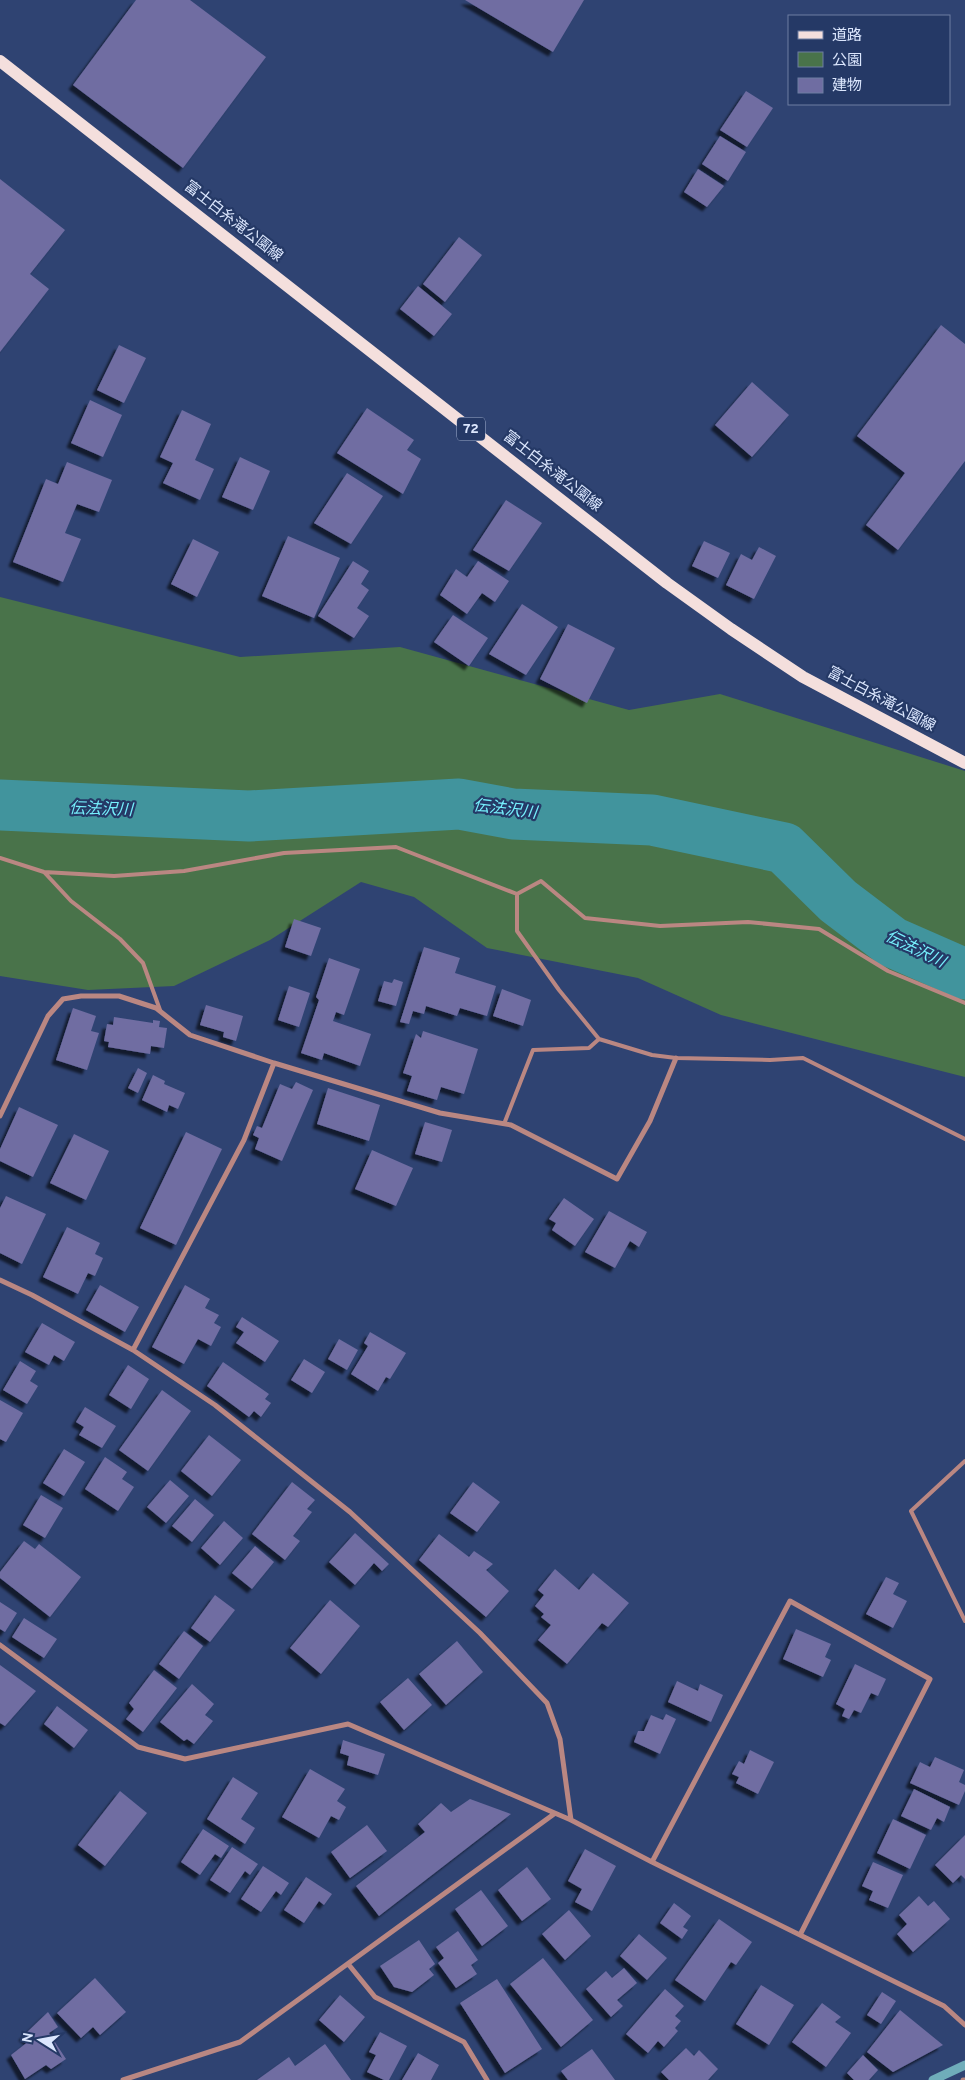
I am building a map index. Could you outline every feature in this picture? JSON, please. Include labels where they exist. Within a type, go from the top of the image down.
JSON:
[{"type":"main road","name":"富士白糸滝公園線","points":[[0,61],[691,600],[803,677],[965,762]]},
{"type":"street","points":[[0,1116],[48,1016],[63,999],[81,996],[119,996],[156,1008],[190,1035],[274,1063],[440,1112],[511,1125],[617,1179],[650,1121],[676,1058]]},
{"type":"street","points":[[133,1350],[244,1140],[274,1063]]},
{"type":"street","points":[[0,1280],[32,1295],[133,1350],[215,1405],[350,1512],[480,1633],[547,1703],[560,1740],[571,1820]]},
{"type":"street","points":[[652,1862],[790,1601],[930,1679],[800,1935]]},
{"type":"street","points":[[0,1645],[138,1747],[185,1759],[348,1724],[571,1820],[944,2006],[965,2025]]},
{"type":"street","points":[[123,2080],[240,2042],[349,1965],[554,1814]]},
{"type":"street","points":[[349,1965],[375,1997],[464,2042],[487,2080]]},
{"type":"lane","points":[[0,858],[44,872],[114,876],[184,871],[284,853],[396,847],[517,894],[541,881],[585,918],[660,926],[748,922],[819,930],[888,970],[965,1003]]},
{"type":"lane","points":[[44,872],[71,901],[120,939],[143,963],[161,1012]]},
{"type":"lane","points":[[517,894],[517,931],[559,990],[598,1039],[652,1054],[676,1058],[770,1060],[804,1058],[965,1139]]},
{"type":"lane","points":[[504,1124],[533,1050],[590,1048],[598,1039]]},
{"type":"lane","points":[[965,1460],[911,1511],[965,1621]]},
{"type":"green space","points":[[0,597],[240,657],[400,647],[629,710],[720,694],[965,771],[965,1077],[721,1015],[638,978],[487,948],[414,897],[361,882],[270,940],[174,986],[88,990],[0,976]]},
{"type":"building","points":[[136,0],[190,0],[266,57],[183,168],[73,85]]},
{"type":"building","points":[[465,0],[584,0],[553,52]]},
{"type":"building","points":[[746,91],[773,108],[747,147],[720,130]]},
{"type":"building","points":[[720,136],[746,152],[728,181],[702,164]]},
{"type":"building","points":[[698,169],[724,186],[707,207],[684,192]]},
{"type":"building","points":[[0,179],[65,230],[30,274],[49,289],[0,352]]},
{"type":"building","points":[[459,237],[482,255],[445,302],[423,284]]},
{"type":"building","points":[[418,286],[452,314],[434,336],[400,309]]},
{"type":"building","points":[[941,325],[965,344],[965,461],[898,550],[866,525],[905,473],[857,436]]},
{"type":"building","points":[[119,345],[146,358],[124,403],[97,390]]},
{"type":"building","points":[[752,382],[789,415],[752,457],[715,425]]},
{"type":"building","points":[[90,400],[122,415],[103,457],[71,443]]},
{"type":"building","points":[[367,408],[414,440],[407,450],[421,459],[403,494],[337,453]]},
{"type":"building","points":[[182,410],[211,424],[195,460],[214,469],[200,500],[163,483],[173,463],[160,457]]},
{"type":"building","points":[[240,457],[270,471],[253,510],[222,497]]},
{"type":"building","points":[[67,462],[112,480],[99,512],[77,504],[65,533],[81,539],[63,582],[13,562],[46,479],[58,484]]},
{"type":"building","points":[[347,473],[383,496],[351,544],[314,523]]},
{"type":"building","points":[[506,500],[542,523],[509,571],[473,550]]},
{"type":"building","points":[[288,536],[340,558],[314,618],[262,596]]},
{"type":"building","points":[[193,539],[219,552],[197,597],[171,584]]},
{"type":"building","points":[[704,541],[730,553],[718,578],[692,566]]},
{"type":"building","points":[[759,547],[776,556],[754,599],[726,585],[741,554],[752,560]]},
{"type":"building","points":[[353,561],[369,571],[361,584],[369,590],[357,608],[369,616],[354,638],[318,616]]},
{"type":"building","points":[[478,561],[509,581],[495,602],[482,593],[467,614],[440,595],[456,569],[467,577]]},
{"type":"building","points":[[522,604],[558,627],[526,675],[489,654]]},
{"type":"building","points":[[453,615],[488,638],[469,666],[434,642]]},
{"type":"building","points":[[568,624],[615,648],[587,703],[540,679]]},
{"type":"building","points":[[294,919],[321,928],[311,956],[285,947]]},
{"type":"building","points":[[424,947],[460,958],[455,973],[496,986],[487,1016],[460,1008],[457,1016],[426,1006],[424,1014],[413,1011],[409,1024],[400,1022]]},
{"type":"building","points":[[329,958],[360,969],[344,1015],[336,1012],[333,1021],[371,1034],[360,1066],[324,1053],[322,1060],[301,1053],[319,1000],[316,997]]},
{"type":"building","points":[[394,979],[403,982],[396,1006],[378,1001],[384,981],[392,983]]},
{"type":"building","points":[[289,986],[310,993],[299,1027],[278,1020]]},
{"type":"building","points":[[502,989],[531,1000],[523,1026],[493,1016]]},
{"type":"building","points":[[206,1005],[243,1016],[236,1041],[223,1037],[224,1032],[200,1025]]},
{"type":"building","points":[[73,1008],[96,1016],[91,1031],[99,1033],[87,1070],[56,1060]]},
{"type":"building","points":[[114,1017],[153,1023],[153,1020],[160,1021],[159,1027],[167,1028],[164,1048],[151,1046],[150,1054],[108,1047],[109,1042],[104,1041],[107,1024],[113,1025]]},
{"type":"building","points":[[423,1031],[478,1049],[464,1094],[441,1087],[437,1100],[407,1091],[412,1076],[403,1073],[416,1034],[421,1038]]},
{"type":"building","points":[[138,1068],[147,1073],[138,1093],[128,1088]]},
{"type":"building","points":[[153,1075],[165,1081],[164,1084],[185,1093],[178,1109],[169,1105],[167,1112],[142,1100]]},
{"type":"building","points":[[296,1082],[313,1090],[282,1161],[255,1149],[259,1138],[253,1135],[257,1126],[262,1128],[280,1084],[292,1089]]},
{"type":"building","points":[[328,1088],[380,1105],[369,1141],[317,1124]]},
{"type":"building","points":[[19,1107],[58,1125],[33,1177],[0,1161],[0,1149]]},
{"type":"building","points":[[425,1122],[452,1130],[442,1162],[415,1154]]},
{"type":"building","points":[[186,1132],[222,1149],[176,1245],[140,1228]]},
{"type":"building","points":[[74,1134],[109,1151],[86,1200],[50,1183]]},
{"type":"building","points":[[372,1150],[413,1168],[396,1206],[355,1189]]},
{"type":"building","points":[[6,1196],[46,1214],[22,1264],[0,1253],[0,1208]]},
{"type":"building","points":[[564,1198],[594,1219],[575,1246],[552,1230],[556,1223],[549,1219]]},
{"type":"building","points":[[609,1211],[647,1232],[639,1247],[630,1241],[615,1268],[585,1252]]},
{"type":"building","points":[[67,1227],[100,1243],[95,1254],[103,1258],[95,1276],[88,1273],[78,1294],[43,1277]]},
{"type":"building","points":[[100,1285],[139,1307],[125,1332],[86,1310]]},
{"type":"building","points":[[185,1285],[210,1299],[205,1308],[219,1315],[214,1323],[221,1327],[211,1346],[198,1339],[184,1364],[152,1347]]},
{"type":"building","points":[[242,1317],[279,1341],[265,1362],[236,1343],[244,1332],[236,1327]]},
{"type":"building","points":[[42,1323],[75,1342],[64,1361],[54,1355],[49,1365],[25,1352]]},
{"type":"building","points":[[370,1332],[406,1353],[390,1379],[386,1377],[378,1391],[351,1374],[368,1346],[364,1343]]},
{"type":"building","points":[[339,1339],[358,1350],[347,1370],[328,1359]]},
{"type":"building","points":[[304,1359],[325,1372],[312,1393],[291,1380]]},
{"type":"building","points":[[20,1361],[36,1371],[30,1381],[38,1386],[27,1404],[3,1390]]},
{"type":"building","points":[[223,1362],[269,1394],[265,1399],[271,1403],[261,1417],[254,1411],[249,1417],[207,1386]]},
{"type":"building","points":[[128,1365],[149,1379],[131,1409],[109,1395]]},
{"type":"building","points":[[162,1390],[191,1411],[148,1471],[119,1450]]},
{"type":"building","points":[[0,1400],[23,1413],[6,1442],[0,1439]]},
{"type":"building","points":[[85,1407],[116,1426],[102,1448],[79,1435],[84,1427],[76,1422]]},
{"type":"building","points":[[209,1435],[241,1460],[212,1496],[181,1471]]},
{"type":"building","points":[[64,1449],[85,1462],[64,1496],[43,1483]]},
{"type":"building","points":[[105,1457],[127,1472],[122,1479],[134,1487],[118,1511],[85,1489]]},
{"type":"building","points":[[170,1480],[189,1496],[166,1523],[147,1507]]},
{"type":"building","points":[[292,1482],[315,1500],[307,1509],[312,1512],[293,1536],[300,1541],[285,1560],[252,1534]]},
{"type":"building","points":[[473,1482],[500,1502],[477,1532],[450,1513]]},
{"type":"building","points":[[41,1495],[63,1508],[45,1538],[23,1525]]},
{"type":"building","points":[[195,1499],[214,1515],[192,1542],[172,1526]]},
{"type":"building","points":[[224,1521],[243,1538],[220,1565],[201,1548]]},
{"type":"building","points":[[355,1533],[389,1564],[382,1571],[374,1563],[355,1585],[329,1562]]},
{"type":"building","points":[[439,1534],[469,1557],[474,1551],[493,1564],[486,1570],[509,1591],[486,1617],[419,1560]]},
{"type":"building","points":[[24,1541],[35,1549],[39,1544],[81,1577],[50,1617],[0,1578],[0,1572]]},
{"type":"building","points":[[255,1546],[274,1562],[252,1589],[232,1573]]},
{"type":"building","points":[[555,1569],[579,1590],[593,1573],[629,1603],[608,1627],[602,1623],[567,1664],[538,1640],[551,1625],[541,1617],[544,1614],[535,1606],[544,1595],[538,1590]]},
{"type":"building","points":[[886,1577],[899,1583],[893,1594],[907,1601],[893,1628],[866,1614]]},
{"type":"building","points":[[215,1595],[235,1610],[210,1642],[191,1628]]},
{"type":"building","points":[[330,1600],[360,1626],[321,1674],[290,1648]]},
{"type":"building","points":[[0,1602],[17,1613],[5,1632],[0,1629]]},
{"type":"building","points":[[24,1618],[57,1639],[44,1658],[12,1637]]},
{"type":"building","points":[[796,1629],[831,1644],[825,1657],[831,1660],[823,1677],[783,1659]]},
{"type":"building","points":[[184,1631],[203,1646],[179,1679],[159,1664]]},
{"type":"building","points":[[457,1641],[483,1672],[446,1705],[419,1674]]},
{"type":"building","points":[[855,1664],[886,1679],[878,1696],[871,1693],[861,1713],[854,1710],[849,1719],[842,1716],[845,1709],[836,1704]]},
{"type":"building","points":[[0,1665],[36,1691],[5,1726],[0,1723]]},
{"type":"building","points":[[154,1670],[177,1688],[143,1732],[126,1719],[134,1709],[129,1703]]},
{"type":"building","points":[[408,1678],[432,1705],[404,1730],[380,1702]]},
{"type":"building","points":[[677,1681],[698,1691],[700,1684],[723,1695],[711,1722],[668,1702]]},
{"type":"building","points":[[192,1684],[214,1704],[205,1715],[213,1721],[194,1744],[187,1739],[184,1741],[160,1722]]},
{"type":"building","points":[[57,1706],[88,1730],[74,1748],[44,1724]]},
{"type":"building","points":[[666,1714],[676,1719],[660,1754],[634,1742],[638,1731],[644,1731],[651,1715],[663,1720]]},
{"type":"building","points":[[343,1740],[385,1754],[378,1775],[347,1765],[349,1756],[340,1753]]},
{"type":"building","points":[[750,1750],[774,1762],[758,1794],[736,1783],[739,1777],[732,1774],[739,1761],[744,1764]]},
{"type":"building","points":[[935,1757],[964,1770],[959,1782],[965,1785],[965,1791],[959,1805],[910,1783],[920,1762],[930,1767]]},
{"type":"building","points":[[310,1769],[345,1789],[337,1801],[346,1807],[339,1820],[331,1816],[319,1838],[282,1817]]},
{"type":"building","points":[[233,1777],[258,1793],[241,1819],[255,1828],[245,1844],[207,1819]]},
{"type":"building","points":[[914,1789],[950,1807],[944,1822],[937,1818],[931,1830],[901,1816]]},
{"type":"building","points":[[120,1791],[147,1813],[105,1866],[78,1845]]},
{"type":"building","points":[[470,1799],[511,1814],[379,1916],[356,1886],[425,1832],[418,1824],[441,1803],[451,1812]]},
{"type":"building","points":[[893,1819],[926,1835],[910,1869],[877,1853]]},
{"type":"building","points":[[367,1825],[387,1851],[350,1878],[331,1852]]},
{"type":"building","points":[[203,1829],[229,1846],[221,1858],[215,1854],[200,1875],[181,1862]]},
{"type":"building","points":[[965,1835],[965,1879],[961,1875],[953,1883],[935,1865]]},
{"type":"building","points":[[232,1847],[258,1864],[250,1875],[245,1871],[230,1893],[210,1880]]},
{"type":"building","points":[[585,1849],[616,1866],[592,1911],[575,1902],[582,1889],[568,1881]]},
{"type":"building","points":[[873,1862],[903,1875],[888,1908],[869,1900],[873,1891],[862,1886]]},
{"type":"building","points":[[263,1866],[289,1883],[281,1895],[276,1891],[261,1912],[241,1899]]},
{"type":"building","points":[[527,1867],[551,1899],[522,1921],[498,1890]]},
{"type":"building","points":[[306,1877],[332,1894],[324,1905],[319,1901],[304,1923],[284,1910]]},
{"type":"building","points":[[481,1890],[508,1926],[482,1946],[455,1909]]},
{"type":"building","points":[[919,1896],[928,1906],[934,1901],[950,1919],[913,1952],[897,1934],[907,1924],[899,1915]]},
{"type":"building","points":[[674,1903],[691,1916],[683,1927],[688,1930],[682,1939],[660,1923]]},
{"type":"building","points":[[569,1910],[591,1936],[565,1960],[542,1934]]},
{"type":"building","points":[[719,1919],[752,1942],[736,1965],[731,1962],[705,2001],[675,1980]]},
{"type":"building","points":[[458,1931],[478,1960],[471,1965],[477,1974],[456,1988],[438,1963],[444,1958],[436,1947]]},
{"type":"building","points":[[639,1934],[667,1958],[647,1980],[620,1956]]},
{"type":"building","points":[[419,1940],[435,1964],[429,1969],[434,1975],[412,1992],[394,1987],[380,1966]]},
{"type":"building","points":[[543,1958],[593,2020],[561,2047],[510,1984]]},
{"type":"building","points":[[624,1968],[637,1983],[617,2000],[623,2006],[611,2017],[586,1989],[606,1971],[612,1978]]},
{"type":"building","points":[[95,1978],[126,2012],[100,2035],[93,2027],[81,2038],[57,2013]]},
{"type":"building","points":[[497,1979],[542,2049],[505,2073],[460,2003]]},
{"type":"building","points":[[761,1985],[794,2005],[769,2045],[736,2024]]},
{"type":"building","points":[[665,1989],[684,2006],[675,2016],[681,2021],[675,2028],[678,2031],[664,2047],[658,2041],[648,2053],[626,2034]]},
{"type":"building","points":[[882,1992],[896,2001],[881,2024],[867,2015]]},
{"type":"building","points":[[340,1995],[365,2017],[344,2042],[319,2020]]},
{"type":"building","points":[[822,2003],[841,2017],[835,2022],[851,2033],[826,2067],[792,2042]]},
{"type":"building","points":[[900,2010],[943,2045],[893,2072],[867,2052]]},
{"type":"building","points":[[48,2012],[58,2027],[49,2033],[66,2059],[51,2069],[46,2065],[25,2079],[11,2055],[29,2041],[23,2036]]},
{"type":"building","points":[[380,2032],[407,2046],[389,2080],[384,2080],[367,2072],[376,2055],[369,2052]]},
{"type":"building","points":[[325,2044],[351,2080],[257,2080],[289,2057],[295,2066]]},
{"type":"building","points":[[686,2048],[694,2056],[699,2050],[718,2069],[708,2080],[669,2080],[661,2072]]},
{"type":"building","points":[[592,2049],[615,2080],[568,2080],[561,2071]]},
{"type":"building","points":[[418,2053],[439,2065],[431,2080],[402,2080]]},
{"type":"building","points":[[863,2055],[878,2070],[869,2080],[854,2080],[847,2073]]},
{"type":"waterway","name":"伝法沢川","points":[[0,805],[249,816],[459,804],[513,814],[652,820],[784,848],[838,901],[892,942],[965,974]]},
{"type":"waterway","points":[[933,2080],[965,2065]]}]
